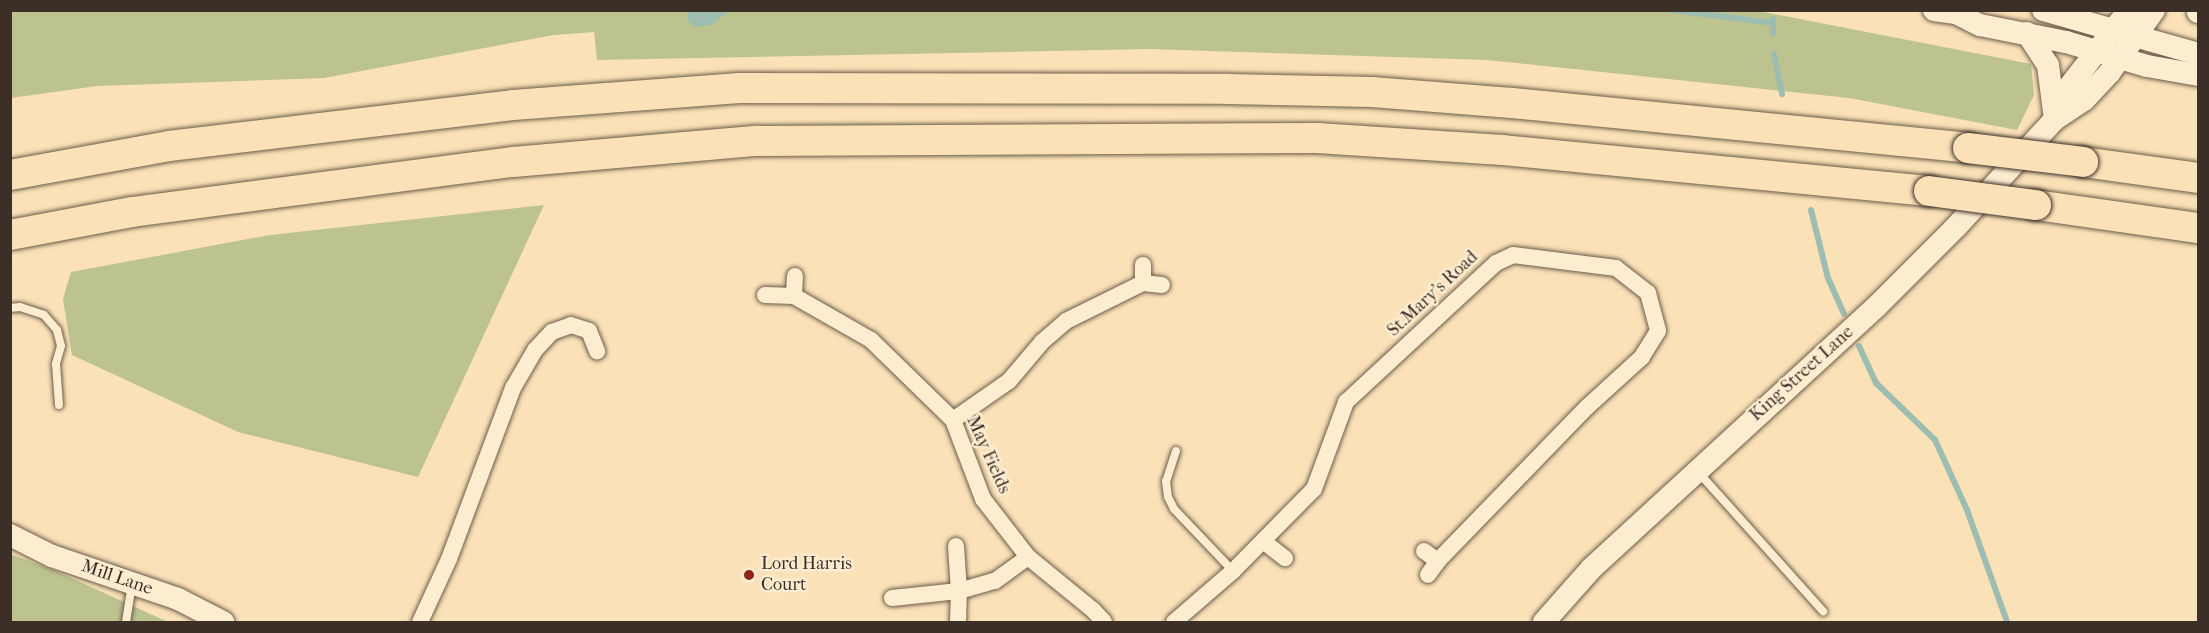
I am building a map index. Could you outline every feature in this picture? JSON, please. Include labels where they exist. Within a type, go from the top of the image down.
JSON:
[{"type":"highway","points":[[10,175],[169,146],[249,136],[513,105],[739,88],[1228,89],[1372,93],[1524,104],[1968,148],[2199,178]]},
{"type":"highway","points":[[10,235],[132,212],[514,162],[756,141],[1317,138],[1503,150],[1929,191],[2199,228]]},
{"type":"main road","points":[[2043,10],[2134,38],[2199,54]]},
{"type":"main road","name":"King Street Lane","points":[[2054,116],[2058,101],[2129,10]]},
{"type":"main road","name":"King Street Lane","points":[[1544,622],[1592,568],[1876,307],[1948,236],[2054,116],[2084,99],[2121,58],[2154,10]]},
{"type":"main road","points":[[1951,11],[1980,25],[2027,33],[2098,50],[2154,68],[2199,75]]},
{"type":"main road","points":[[2027,33],[2048,65],[2054,116]]},
{"type":"main road","name":"Mill Lane","points":[[10,535],[52,556],[178,599],[223,622]]},
{"type":"street","name":"St.Mary's Road","points":[[1174,622],[1233,572],[1314,489],[1346,402],[1496,263],[1513,255],[1616,268],[1648,293],[1658,331],[1642,357],[1587,407],[1433,568],[1424,551]]},
{"type":"street","points":[[1143,266],[1143,283]]},
{"type":"street","points":[[794,296],[795,276]]},
{"type":"street","points":[[953,420],[1009,381],[1042,342],[1066,321],[1143,283],[1162,285]]},
{"type":"street","name":"May Fields","points":[[765,296],[794,296],[871,340],[953,420],[983,499],[1028,557],[1093,610],[1104,622]]},
{"type":"street","points":[[420,622],[449,559],[513,388],[535,350],[552,332],[572,326],[590,331],[597,351]]},
{"type":"street","points":[[1263,541],[1284,558]]},
{"type":"street","points":[[956,546],[958,621]]},
{"type":"street","points":[[892,598],[959,591],[995,581],[1028,557]]},
{"type":"lane","points":[[10,308],[20,307],[44,315],[57,330],[61,346],[56,364],[59,405]]},
{"type":"lane","points":[[1176,451],[1166,481],[1168,497],[1174,509],[1233,572]]},
{"type":"lane","points":[[1696,471],[1823,611]]},
{"type":"lane","points":[[126,622],[132,584]]},
{"type":"green space","points":[[11,10],[1753,10],[2031,64],[2034,95],[2017,130],[1849,98],[1488,60],[1150,49],[597,60],[594,32],[554,35],[324,78],[97,86],[11,98]]},
{"type":"green space","points":[[544,205],[418,477],[238,432],[72,355],[63,299],[71,272],[270,235]]},
{"type":"green space","points":[[10,554],[58,572],[168,622],[11,622]]},
{"type":"shaded area","points":[[688,10],[730,11],[711,25],[695,27],[688,21]]},
{"type":"waterway","points":[[1671,10],[1773,23]]},
{"type":"waterway","points":[[1773,19],[1773,34]]},
{"type":"waterway","points":[[1774,54],[1782,94]]},
{"type":"waterway","points":[[1811,210],[1828,278],[1844,314]]},
{"type":"waterway","points":[[1859,346],[1876,383],[1935,440],[1967,510],[2007,622]]},
{"type":"place","name":"Lord Harris Court","points":[[749,575]]}]
